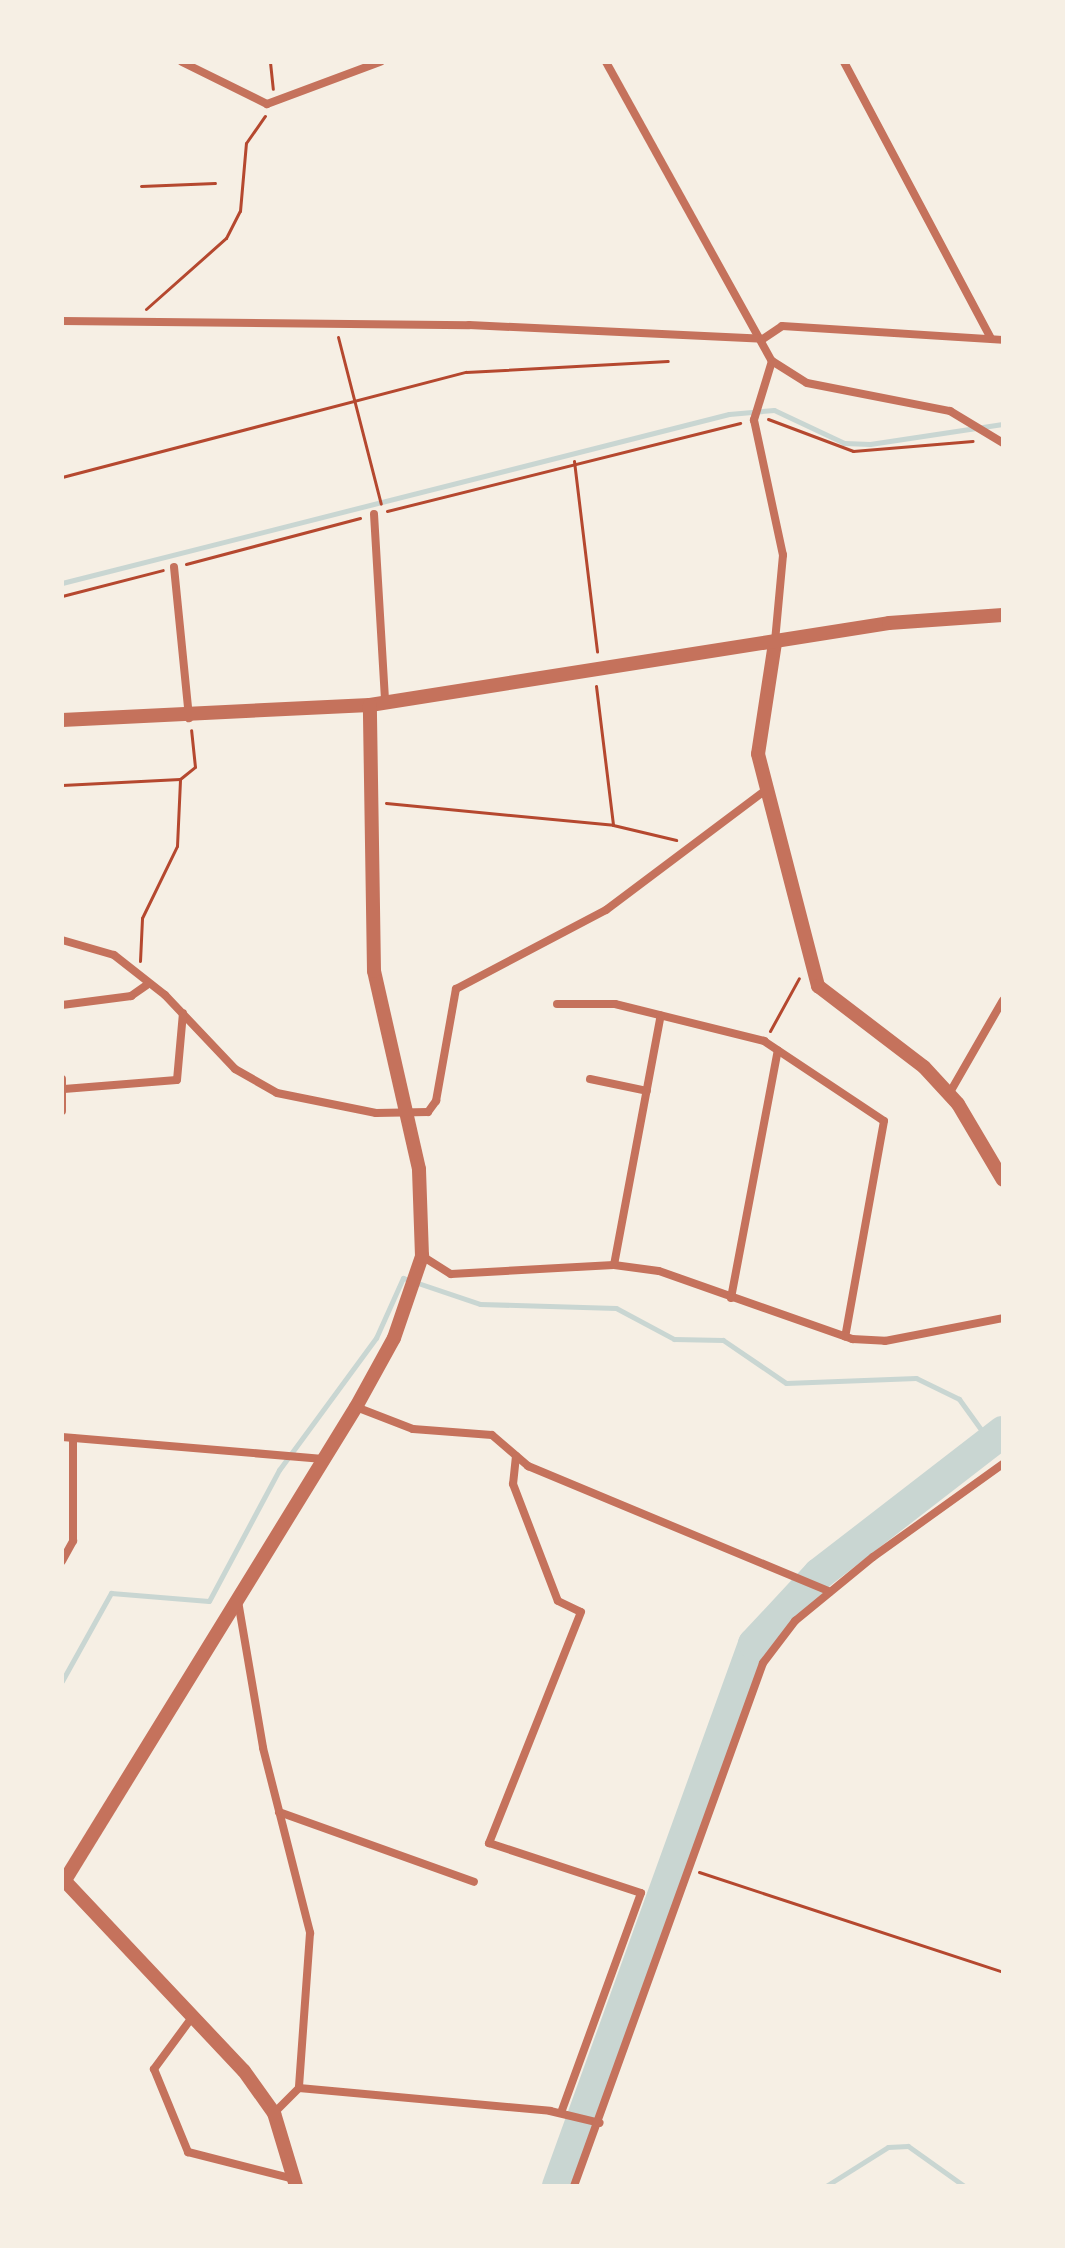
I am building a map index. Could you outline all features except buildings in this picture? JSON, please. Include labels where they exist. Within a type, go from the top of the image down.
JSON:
[{"type":"street","points":[[182,62],[267,104],[380,62]]},
{"type":"street","points":[[606,62],[763,339],[772,361],[807,383],[950,411],[1003,443]]},
{"type":"street","points":[[844,62],[991,338]]},
{"type":"street","points":[[62,321],[333,322],[763,339],[782,326],[1003,340]]},
{"type":"street","points":[[772,361],[754,418],[783,555],[775,643],[760,717],[766,790],[812,968],[835,1006],[906,1048],[949,1094],[1003,1180]]},
{"type":"street","points":[[378,513],[385,697]]},
{"type":"street","points":[[174,567],[190,718]]},
{"type":"street","points":[[62,720],[190,718],[370,705],[385,697],[596,670],[889,623],[1003,615]]},
{"type":"street","points":[[295,2182],[274,2113],[193,2015],[63,1879],[356,1407],[394,1338],[422,1256],[423,1207],[407,1116],[374,971],[370,705]]},
{"type":"street","points":[[62,940],[114,955],[135,976],[183,1013],[235,1069],[277,1093],[407,1116],[434,1108],[456,989],[606,910],[766,790]]},
{"type":"street","points":[[62,1005],[131,996],[147,985]]},
{"type":"street","points":[[949,1094],[1003,1000]]},
{"type":"street","points":[[557,1004],[615,1004],[764,1041],[884,1121],[845,1337]]},
{"type":"street","points":[[62,1111],[63,1084],[177,1080],[183,1013]]},
{"type":"street","points":[[614,1265],[661,1015]]},
{"type":"street","points":[[731,1298],[778,1050]]},
{"type":"street","points":[[590,1079],[647,1091]]},
{"type":"street","points":[[422,1256],[451,1274],[614,1265],[659,1271],[845,1337],[885,1341],[1003,1318]]},
{"type":"street","points":[[356,1407],[413,1429],[492,1435],[516,1456],[830,1592]]},
{"type":"street","points":[[62,1437],[323,1459]]},
{"type":"street","points":[[62,1561],[73,1541],[73,1438]]},
{"type":"street","points":[[516,1456],[513,1484],[558,1601],[581,1612],[489,1843],[641,1893],[561,2113]]},
{"type":"street","points":[[574,2186],[600,2123],[763,1663],[795,1621],[1003,1464]]},
{"type":"street","points":[[238,1601],[279,1812],[310,1933],[299,2088],[274,2113]]},
{"type":"street","points":[[279,1812],[474,1882]]},
{"type":"street","points":[[193,2015],[154,2069],[188,2152],[295,2182]]},
{"type":"street","points":[[299,2088],[561,2113],[600,2123]]},
{"type":"path","points":[[140,320],[235,225],[246,143],[263,127],[267,104],[275,85],[270,62]]},
{"type":"path","points":[[141,186],[215,183]]},
{"type":"path","points":[[333,322],[357,400],[378,513]]},
{"type":"path","points":[[62,477],[466,372],[668,361]]},
{"type":"path","points":[[62,596],[574,461],[754,418],[769,419],[853,451],[992,437]]},
{"type":"path","points":[[574,461],[613,825]]},
{"type":"path","points":[[62,785],[180,779],[195,767],[190,718]]},
{"type":"path","points":[[135,976],[145,912],[177,846],[180,779]]},
{"type":"path","points":[[371,801],[613,825],[679,841],[686,852]]},
{"type":"path","points":[[764,1041],[797,980],[812,968]]},
{"type":"path","points":[[688,1868],[1003,1972]]},
{"type":"waterway","points":[[62,583],[729,414],[774,410],[844,443],[870,444],[1003,424]]},
{"type":"waterway","points":[[62,1681],[111,1593],[209,1601],[279,1470],[376,1338],[403,1278],[480,1304],[616,1308],[674,1339],[723,1340],[786,1383],[916,1378],[959,1399],[990,1442]]},
{"type":"waterway","points":[[558,2186],[754,1644],[819,1574],[1003,1432]]},
{"type":"waterway","points":[[826,2186],[888,2147],[908,2146],[964,2186]]}]
